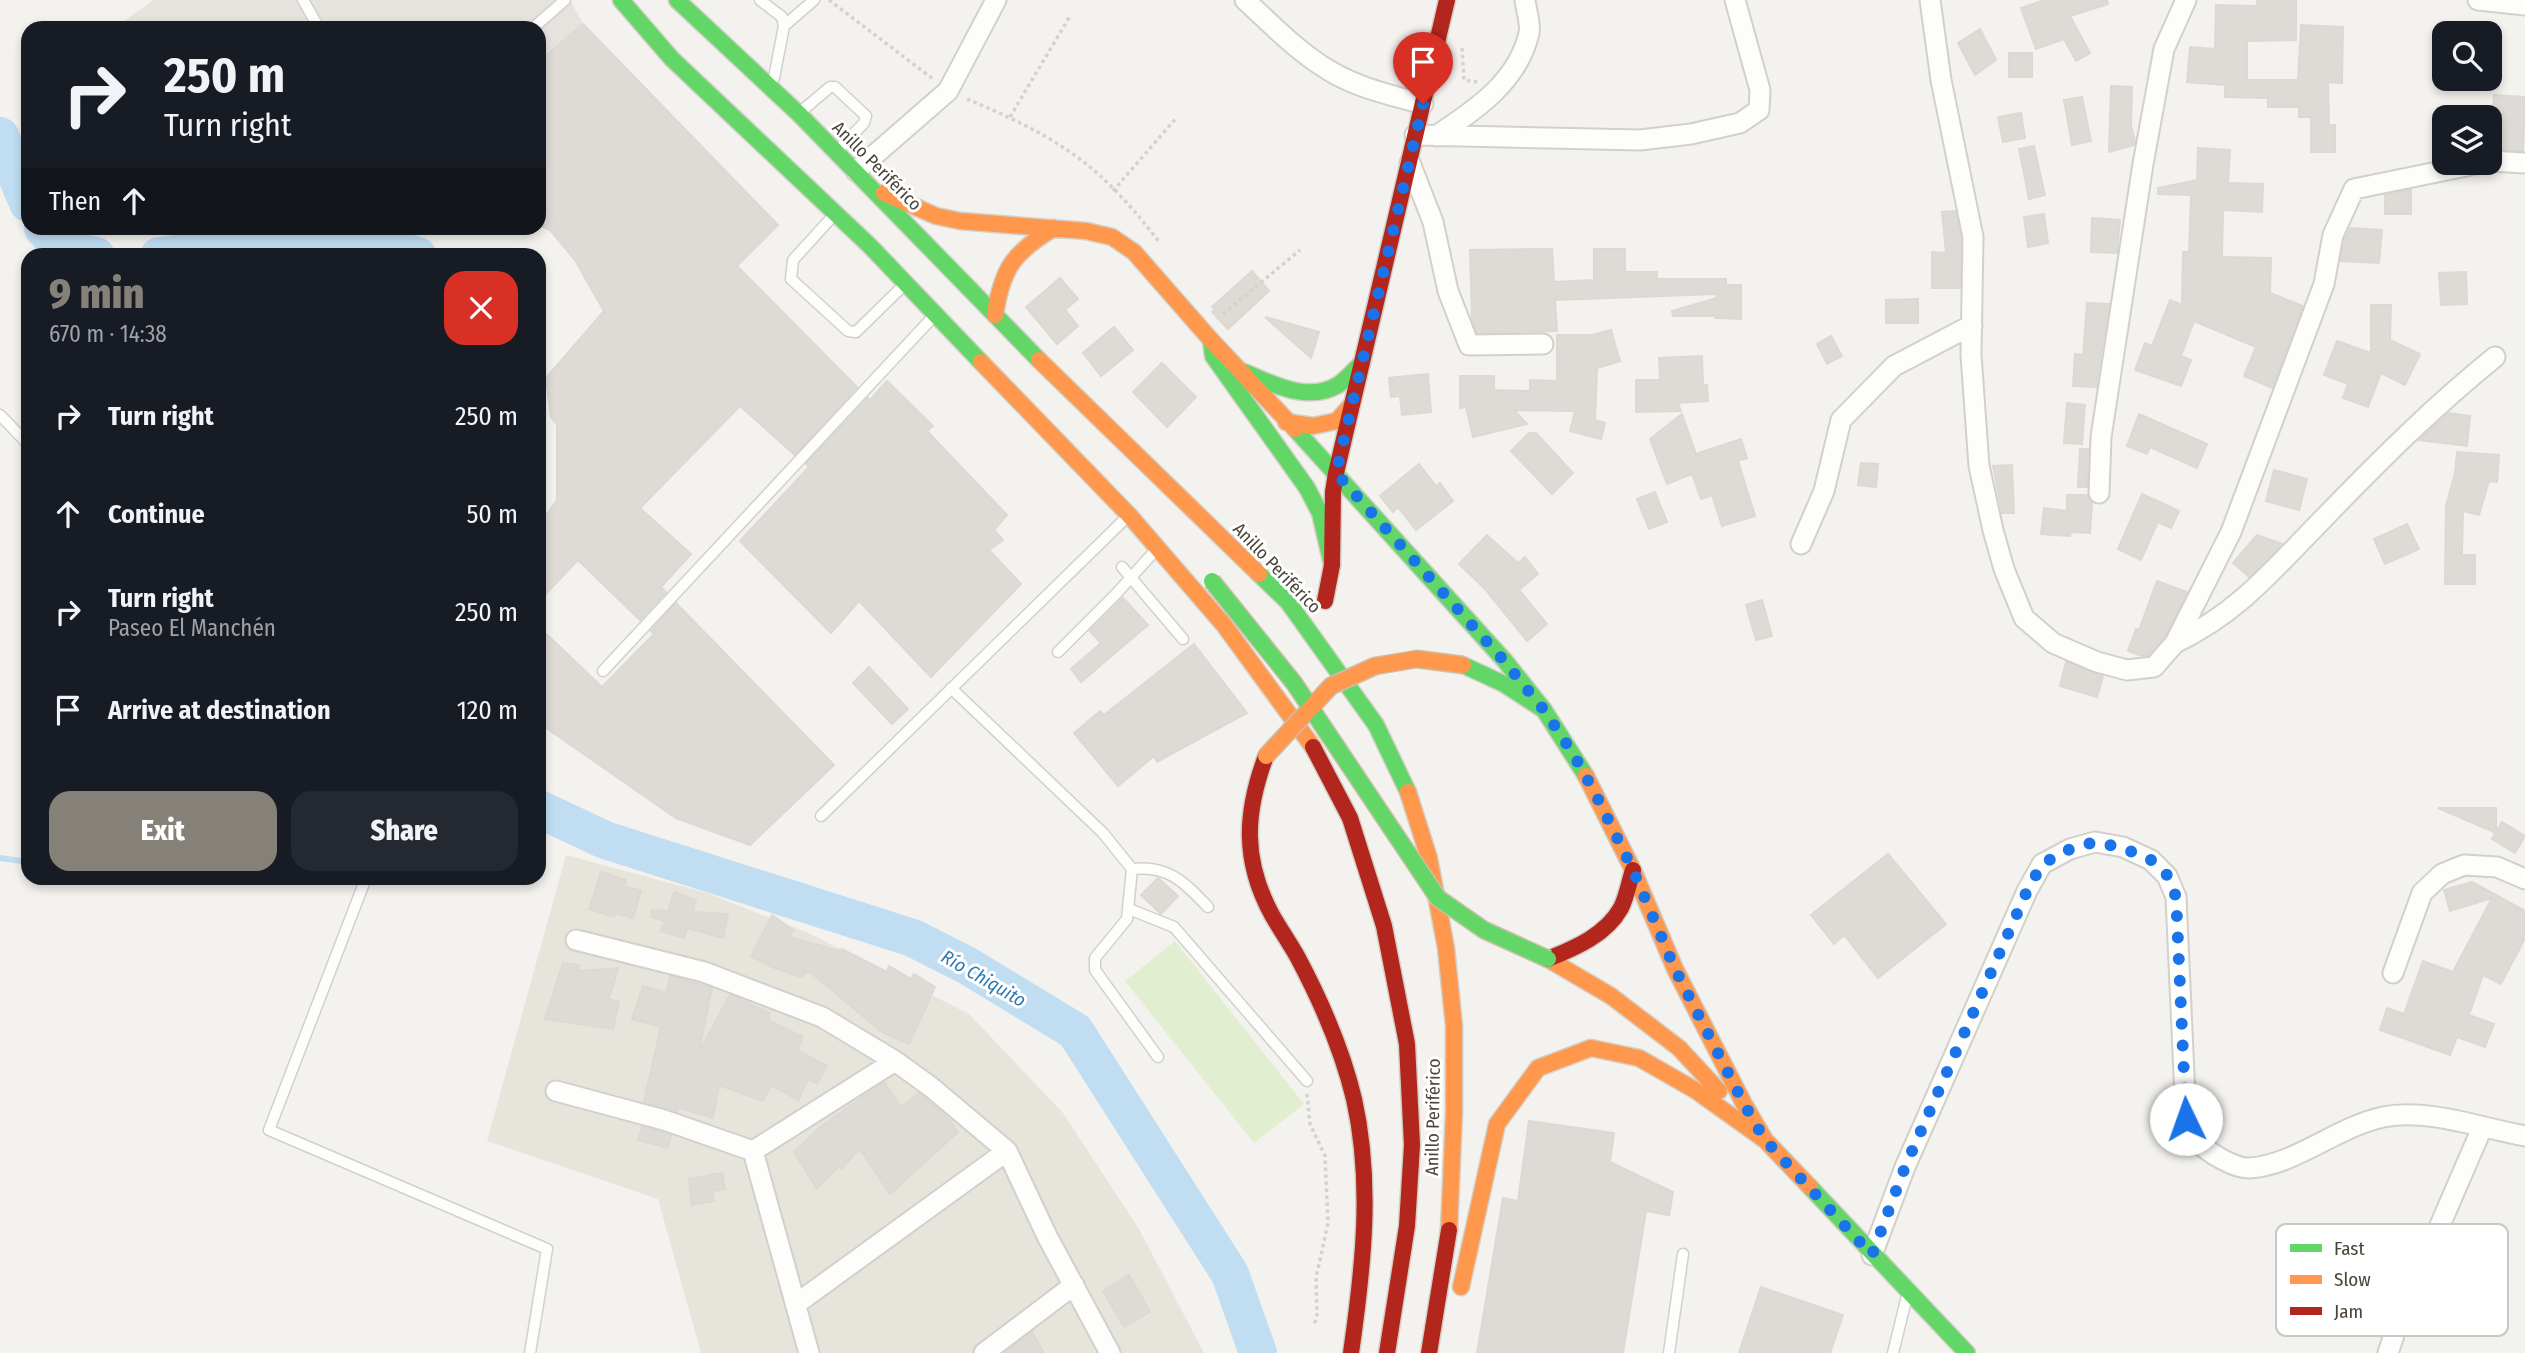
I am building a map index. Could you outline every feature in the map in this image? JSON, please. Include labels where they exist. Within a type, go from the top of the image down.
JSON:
[{"type":"main road","name":"Anillo Periférico","points":[[621,0],[672,59],[836,214],[1129,515],[1224,625],[1314,748],[1350,818],[1384,926],[1407,1044],[1412,1145],[1407,1226],[1387,1353]]},
{"type":"main road","name":"Anillo Periférico","points":[[677,0],[772,87],[873,187],[1071,393],[1288,602],[1376,724],[1406,784],[1429,858],[1446,948],[1454,1026],[1454,1112],[1449,1227],[1430,1353]]},
{"type":"main road","points":[[1325,601],[1332,565],[1333,492],[1336,473],[1447,0]]},
{"type":"main road","points":[[873,187],[936,216],[960,221],[1086,231],[1112,237],[1134,252],[1210,340],[1336,473],[1505,662],[1544,710],[1583,771],[1633,870],[1675,969],[1765,1140]]},
{"type":"main road","points":[[996,315],[998,288],[1012,259],[1023,247],[1054,228]]},
{"type":"main road","points":[[1210,340],[1213,356],[1307,488],[1320,513],[1332,565]]},
{"type":"main road","points":[[1238,370],[1288,390],[1309,394],[1336,386],[1362,363]]},
{"type":"main road","points":[[1286,422],[1313,426],[1337,421],[1352,404]]},
{"type":"main road","points":[[1071,454],[1133,503],[1183,552]]},
{"type":"main road","points":[[1207,576],[1294,683],[1438,898],[1484,930],[1548,959],[1611,996],[1679,1048],[1966,1353]]},
{"type":"main road","points":[[1351,1353],[1362,1278],[1364,1221],[1362,1152],[1354,1100],[1330,1023],[1296,954],[1271,912],[1254,866],[1249,825],[1253,794],[1266,756],[1331,686],[1375,666],[1417,659],[1464,664],[1504,684],[1544,710]]},
{"type":"main road","points":[[1548,959],[1577,947],[1600,932],[1621,908],[1633,870]]},
{"type":"main road","points":[[1430,1353],[1454,1310],[1497,1124],[1538,1068],[1591,1048],[1639,1058],[1695,1090],[1765,1140]]},
{"type":"street","points":[[856,171],[948,91],[996,0]]},
{"type":"street","points":[[1245,0],[1303,53],[1331,72],[1371,89],[1423,104]]},
{"type":"street","points":[[1436,136],[1481,106],[1515,69],[1529,30],[1525,0]]},
{"type":"street","points":[[1415,135],[1640,140],[1691,134],[1740,123],[1759,110],[1760,90],[1735,0]]},
{"type":"street","points":[[1930,0],[1941,80],[1973,237],[1971,355],[1979,466],[1993,530],[2004,569],[2024,618],[2053,643],[2097,662],[2127,670],[2154,667],[2175,643],[2231,532],[2324,284],[2333,235],[2354,189],[2432,173]]},
{"type":"street","points":[[2099,493],[2101,437],[2143,164],[2164,49],[2186,0]]},
{"type":"street","points":[[2478,0],[2525,5]]},
{"type":"street","points":[[2502,162],[2525,163]]},
{"type":"street","points":[[1410,163],[1433,222],[1448,291],[1469,345],[1543,344]]},
{"type":"street","points":[[1801,544],[1824,491],[1841,420],[1894,366],[1972,326]]},
{"type":"street","points":[[2175,643],[2207,628],[2270,577],[2320,522],[2443,400],[2495,357]]},
{"type":"street","points":[[1872,1255],[1905,1167],[2027,891],[2042,864],[2070,849],[2095,842],[2123,848],[2151,860],[2168,876],[2176,897],[2186,1119],[2196,1141],[2220,1159],[2248,1169],[2283,1160],[2348,1127],[2385,1117],[2424,1115],[2525,1136]]},
{"type":"street","points":[[2393,974],[2422,893],[2442,874],[2464,865],[2497,867],[2525,879]]},
{"type":"street","points":[[576,940],[704,972],[822,1017],[895,1061],[931,1087],[1007,1151],[1047,1236],[1110,1353]]},
{"type":"street","points":[[753,1151],[895,1061]]},
{"type":"street","points":[[556,1091],[664,1120],[753,1151]]},
{"type":"street","points":[[2441,1224],[2482,1128]]},
{"type":"street","points":[[753,1151],[809,1353]]},
{"type":"street","points":[[796,1304],[1007,1151]]},
{"type":"street","points":[[984,1353],[1074,1284]]},
{"type":"street","points":[[2388,1353],[2394,1336]]},
{"type":"lane","points":[[303,0],[315,21]]},
{"type":"lane","points":[[541,21],[565,0]]},
{"type":"lane","points":[[760,0],[782,17],[784,26],[772,87]]},
{"type":"lane","points":[[784,26],[814,0]]},
{"type":"lane","points":[[799,114],[830,87],[839,88],[866,116],[866,121],[837,152]]},
{"type":"lane","points":[[836,214],[793,260],[791,279],[848,331],[856,332],[906,284]]},
{"type":"lane","points":[[603,671],[935,315]]},
{"type":"lane","points":[[0,415],[21,437]]},
{"type":"lane","points":[[821,816],[1129,515]]},
{"type":"lane","points":[[1058,652],[1158,547]]},
{"type":"lane","points":[[1122,567],[1183,639]]},
{"type":"lane","points":[[951,688],[1103,834],[1132,869],[1127,919],[1095,958],[1095,970],[1158,1057]]},
{"type":"lane","points":[[1132,869],[1149,867],[1169,873],[1182,880],[1208,906]]},
{"type":"lane","points":[[363,885],[269,1130],[547,1249],[530,1353]]},
{"type":"lane","points":[[1129,909],[1174,927],[1307,1081]]},
{"type":"lane","points":[[1669,1353],[1683,1254]]},
{"type":"lane","points":[[1893,1353],[1908,1291]]},
{"type":"path","points":[[829,0],[948,91]]},
{"type":"path","points":[[1010,117],[1070,16]]},
{"type":"path","points":[[1461,38],[1464,79],[1484,83]]},
{"type":"path","points":[[1113,191],[1177,117]]},
{"type":"path","points":[[1218,317],[1300,250]]},
{"type":"path","points":[[1307,1081],[1310,1124],[1325,1156],[1328,1223],[1316,1278],[1317,1315],[1314,1325]]},
{"type":"shaded area","points":[[154,0],[570,0],[583,24],[546,53],[546,21],[124,21]]},
{"type":"shaded area","points":[[566,855],[707,893],[811,934],[969,1014],[1063,1113],[1139,1229],[1204,1353],[701,1353],[658,1199],[487,1141]]},
{"type":"green space","points":[[1175,941],[1304,1104],[1254,1143],[1125,981]]},
{"type":"building","points":[[2044,0],[2107,0],[2108,4],[2070,16],[2090,53],[2076,61],[2064,39],[2036,49],[2021,8]]},
{"type":"building","points":[[2257,0],[2296,0],[2296,40],[2247,41],[2247,80],[2298,80],[2301,25],[2343,27],[2342,83],[2328,82],[2329,125],[2335,125],[2335,152],[2311,152],[2311,117],[2299,117],[2299,107],[2268,107],[2268,98],[2225,97],[2225,85],[2187,82],[2190,47],[2215,49],[2216,5],[2257,6]]},
{"type":"building","points":[[583,24],[778,225],[737,266],[857,387],[795,455],[740,406],[640,508],[691,554],[661,587],[666,592],[640,620],[578,560],[546,594],[546,516],[557,500],[557,425],[551,417],[546,378],[604,311],[575,260],[546,228],[546,55]]},
{"type":"building","points":[[1980,29],[1996,60],[1975,75],[1958,43]]},
{"type":"building","points":[[2009,53],[2032,53],[2032,77],[2009,77]]},
{"type":"building","points":[[2111,86],[2132,87],[2131,126],[2135,141],[2134,145],[2109,152]]},
{"type":"building","points":[[2494,95],[2525,97],[2523,151],[2502,150],[2502,105],[2493,105]]},
{"type":"building","points":[[2082,97],[2091,141],[2072,145],[2064,100]]},
{"type":"building","points":[[2021,113],[2025,138],[2003,142],[1998,117]]},
{"type":"building","points":[[2034,146],[2045,195],[2029,199],[2019,149]]},
{"type":"building","points":[[2198,148],[2230,150],[2228,183],[2263,184],[2262,212],[2223,210],[2222,257],[2271,258],[2270,293],[2303,306],[2272,388],[2244,376],[2256,347],[2194,321],[2181,356],[2191,360],[2181,386],[2135,370],[2145,343],[2152,346],[2170,300],[2182,305],[2183,252],[2189,252],[2191,195],[2158,194],[2158,188],[2197,180]]},
{"type":"building","points":[[2411,190],[2411,214],[2385,214],[2385,195]]},
{"type":"building","points":[[1955,211],[1961,238],[1960,288],[1932,288],[1932,252],[1946,253],[1942,212]]},
{"type":"building","points":[[2044,214],[2048,243],[2028,247],[2024,217]]},
{"type":"building","points":[[2092,218],[2120,220],[2117,253],[2091,252]]},
{"type":"building","points":[[2350,228],[2382,230],[2379,263],[2341,261]]},
{"type":"building","points":[[1552,249],[1554,282],[1594,280],[1594,249],[1625,249],[1625,272],[1657,272],[1657,279],[1726,279],[1726,285],[1741,285],[1741,319],[1673,316],[1672,311],[1717,298],[1716,294],[1555,300],[1557,331],[1477,333],[1472,318],[1470,250]]},
{"type":"building","points":[[1252,271],[1269,291],[1228,329],[1212,312],[1215,309],[1212,307]]},
{"type":"building","points":[[2466,272],[2467,304],[2441,305],[2439,273]]},
{"type":"building","points":[[1060,278],[1078,299],[1065,310],[1078,326],[1057,344],[1026,307]]},
{"type":"building","points":[[1918,299],[1918,323],[1886,323],[1886,300]]},
{"type":"building","points":[[2087,303],[2109,304],[2096,387],[2073,386],[2075,354],[2083,355]]},
{"type":"building","points":[[2371,305],[2391,305],[2390,340],[2420,354],[2405,385],[2381,373],[2368,407],[2343,398],[2348,384],[2324,375],[2337,341],[2371,353]]},
{"type":"building","points":[[1265,317],[1319,332],[1311,358]]},
{"type":"building","points":[[1114,327],[1133,350],[1101,376],[1083,353]]},
{"type":"building","points":[[1611,330],[1620,361],[1597,368],[1595,420],[1605,423],[1601,439],[1570,431],[1575,411],[1514,410],[1527,424],[1473,437],[1466,407],[1460,408],[1460,376],[1494,376],[1494,390],[1530,391],[1530,380],[1557,381],[1557,335],[1592,335]]},
{"type":"building","points":[[1831,336],[1842,356],[1827,364],[1817,344]]},
{"type":"building","points":[[1702,356],[1703,385],[1707,385],[1708,401],[1678,403],[1681,411],[1636,412],[1636,380],[1660,380],[1659,358]]},
{"type":"building","points":[[1162,363],[1196,397],[1167,427],[1133,392]]},
{"type":"building","points":[[1428,374],[1431,412],[1402,415],[1400,396],[1391,397],[1389,378]]},
{"type":"building","points":[[887,381],[933,426],[927,431],[1007,515],[994,530],[1003,540],[989,550],[1021,584],[931,677],[859,601],[831,633],[740,541],[809,467],[806,464]]},
{"type":"building","points":[[2067,403],[2085,405],[2082,444],[2064,443]]},
{"type":"building","points":[[2449,413],[2470,416],[2467,446],[2419,440]]},
{"type":"building","points":[[1682,414],[1696,454],[1741,439],[1747,458],[1738,461],[1755,516],[1722,526],[1712,495],[1701,499],[1692,474],[1667,484],[1650,439]]},
{"type":"building","points":[[2139,414],[2207,444],[2197,468],[2150,447],[2147,454],[2127,446]]},
{"type":"building","points":[[1529,433],[1536,433],[1573,473],[1552,494],[1511,451]]},
{"type":"building","points":[[2080,449],[2088,449],[2087,487],[2078,487]]},
{"type":"building","points":[[2457,452],[2499,455],[2497,482],[2489,481],[2479,515],[2463,511],[2462,555],[2475,555],[2475,584],[2445,584],[2446,506],[2455,473]]},
{"type":"building","points":[[1861,463],[1878,464],[1876,487],[1858,485]]},
{"type":"building","points":[[1419,464],[1436,486],[1440,483],[1453,501],[1416,530],[1398,507],[1393,512],[1380,496]]},
{"type":"building","points":[[2012,465],[2014,513],[2002,513],[1993,466]]},
{"type":"building","points":[[2274,470],[2307,479],[2299,510],[2266,501]]},
{"type":"building","points":[[1655,492],[1667,522],[1649,529],[1637,499]]},
{"type":"building","points":[[2142,494],[2179,511],[2171,528],[2158,522],[2141,560],[2118,549]]},
{"type":"building","points":[[2067,495],[2087,495],[2092,503],[2090,533],[2071,532],[2070,536],[2041,534],[2044,508],[2067,511]]},
{"type":"building","points":[[2407,524],[2419,549],[2385,564],[2374,539]]},
{"type":"building","points":[[1487,535],[1518,563],[1525,557],[1538,574],[1519,590],[1547,624],[1527,641],[1485,589],[1459,564]]},
{"type":"building","points":[[2257,535],[2282,544],[2249,577],[2233,563]]},
{"type":"building","points":[[2157,581],[2187,592],[2165,636],[2148,655],[2142,656],[2128,651],[2136,629],[2139,630]]},
{"type":"building","points":[[1123,598],[1148,625],[1081,682],[1071,669],[1101,643],[1090,631]]},
{"type":"building","points":[[1762,600],[1772,636],[1756,640],[1746,605]]},
{"type":"building","points":[[676,603],[834,765],[750,845],[676,818],[546,728],[546,634],[602,687],[654,634],[651,631]]},
{"type":"building","points":[[1194,644],[1247,713],[1157,762],[1154,756],[1118,786],[1074,733],[1100,711],[1104,715]]},
{"type":"building","points":[[2066,662],[2103,676],[2097,697],[2060,686]]},
{"type":"building","points":[[869,667],[908,709],[892,724],[853,683]]},
{"type":"building","points":[[2438,808],[2496,808],[2496,833]]},
{"type":"building","points":[[2502,822],[2525,836],[2515,853],[2492,839]]},
{"type":"building","points":[[1888,854],[1946,924],[1878,978],[1844,935],[1834,944],[1811,915]]},
{"type":"building","points":[[601,872],[626,880],[624,886],[641,891],[633,918],[615,913],[614,917],[589,909]]},
{"type":"building","points":[[1158,878],[1178,896],[1161,914],[1141,895]]},
{"type":"building","points":[[2472,882],[2525,911],[2525,938],[2501,984],[2483,975],[2469,1015],[2494,1024],[2485,1047],[2457,1037],[2450,1055],[2380,1030],[2387,1008],[2404,1014],[2423,961],[2453,972],[2492,898],[2450,911],[2444,890]]},
{"type":"building","points":[[674,892],[696,900],[692,912],[728,914],[723,938],[687,928],[684,938],[661,931],[665,921],[651,917],[652,910],[668,911]]},
{"type":"building","points":[[772,915],[793,930],[789,937],[840,951],[842,949],[887,972],[889,966],[911,979],[914,974],[935,987],[909,1044],[882,1032],[809,971],[801,977],[751,956]]},
{"type":"building","points":[[563,963],[579,965],[578,971],[618,968],[609,999],[619,1002],[613,1029],[545,1019]]},
{"type":"building","points":[[670,976],[712,988],[699,1052],[730,995],[770,1013],[768,1020],[803,1037],[797,1050],[827,1066],[817,1084],[808,1079],[798,1100],[771,1085],[763,1101],[719,1085],[713,1118],[678,1107],[677,1112],[644,1102],[661,1027],[632,1019],[643,986],[667,993]]},
{"type":"building","points":[[884,1082],[901,1107],[919,1093],[947,1117],[958,1132],[890,1194],[860,1149],[817,1189],[794,1152],[820,1127]]},
{"type":"building","points":[[1529,1121],[1614,1133],[1610,1162],[1673,1192],[1669,1215],[1646,1211],[1623,1353],[1477,1353],[1503,1198],[1518,1201]]},
{"type":"building","points":[[642,1127],[671,1135],[668,1148],[638,1140]]},
{"type":"building","points":[[722,1173],[725,1189],[712,1191],[714,1201],[692,1205],[689,1179]]},
{"type":"building","points":[[1129,1275],[1150,1312],[1124,1327],[1103,1291]]},
{"type":"building","points":[[1761,1287],[1843,1315],[1830,1353],[1739,1353]]},
{"type":"building","points":[[1032,1332],[1044,1353],[1004,1353]]},
{"type":"waterway","points":[[0,136],[21,186]]},
{"type":"waterway","points":[[49,235],[64,248]]},
{"type":"waterway","points":[[221,248],[260,243],[363,238],[394,248]]},
{"type":"waterway","name":"Río Chiquito","points":[[546,812],[605,840],[913,938],[968,966],[1075,1031],[1230,1274],[1258,1353]]},
{"type":"waterway","points":[[0,858],[21,861]]},
{"type":"traffic: fast","points":[[621,0],[672,59],[870,246],[981,362]]},
{"type":"traffic: fast","points":[[677,0],[799,114],[1039,360]]},
{"type":"traffic: fast","points":[[1211,340],[1213,356],[1307,488],[1320,513],[1332,565]]},
{"type":"traffic: fast","points":[[1244,372],[1290,390],[1314,392],[1338,385],[1362,363]]},
{"type":"traffic: fast","points":[[1295,429],[1505,661],[1544,710],[1586,776]]},
{"type":"traffic: fast","points":[[1259,574],[1288,602],[1376,725],[1408,792]]},
{"type":"traffic: fast","points":[[1212,581],[1294,683],[1438,898],[1484,930],[1548,959]]},
{"type":"traffic: fast","points":[[1463,665],[1504,684],[1544,710]]},
{"type":"traffic: fast","points":[[1810,1187],[1967,1353]]},
{"type":"traffic: slow","points":[[884,193],[936,216],[960,221],[1086,231],[1112,237],[1134,252],[1211,340],[1295,429]]},
{"type":"traffic: slow","points":[[995,315],[1002,285],[1012,263],[1029,245],[1054,228]]},
{"type":"traffic: slow","points":[[1039,360],[1259,574]]},
{"type":"traffic: slow","points":[[981,362],[1129,515],[1224,625],[1313,747]]},
{"type":"traffic: slow","points":[[1286,422],[1313,426],[1337,421],[1352,404]]},
{"type":"traffic: slow","points":[[1266,756],[1331,686],[1375,666],[1417,659],[1463,665]]},
{"type":"traffic: slow","points":[[1586,776],[1633,870],[1675,969],[1744,1104],[1765,1140],[1810,1187]]},
{"type":"traffic: slow","points":[[1408,792],[1429,858],[1446,948],[1454,1026],[1454,1112],[1449,1230]]},
{"type":"traffic: slow","points":[[1548,959],[1611,996],[1679,1048],[1719,1091]]},
{"type":"traffic: slow","points":[[1461,1287],[1497,1124],[1538,1068],[1591,1048],[1639,1058],[1695,1090],[1765,1140]]},
{"type":"traffic: jam","points":[[1336,473],[1447,0]]},
{"type":"traffic: jam","points":[[1325,601],[1332,565],[1333,492],[1336,473]]},
{"type":"traffic: jam","points":[[1313,747],[1350,818],[1384,926],[1407,1044],[1412,1145],[1407,1226],[1387,1353]]},
{"type":"traffic: jam","points":[[1266,756],[1251,816],[1251,855],[1255,875],[1262,895],[1297,956],[1330,1026],[1349,1080],[1360,1131],[1365,1194],[1364,1226],[1351,1353]]},
{"type":"traffic: jam","points":[[1548,959],[1579,945],[1607,926],[1621,908],[1633,870]]},
{"type":"traffic: jam","points":[[1429,1353],[1449,1230]]},
{"type":"route","points":[[1423,104],[1336,473],[1505,662],[1544,710],[1572,752],[1633,870],[1675,969],[1765,1140],[1872,1255],[1905,1167],[2027,891],[2042,864],[2070,849],[2095,842],[2123,848],[2151,860],[2168,876],[2176,897],[2186,1119]]}]
